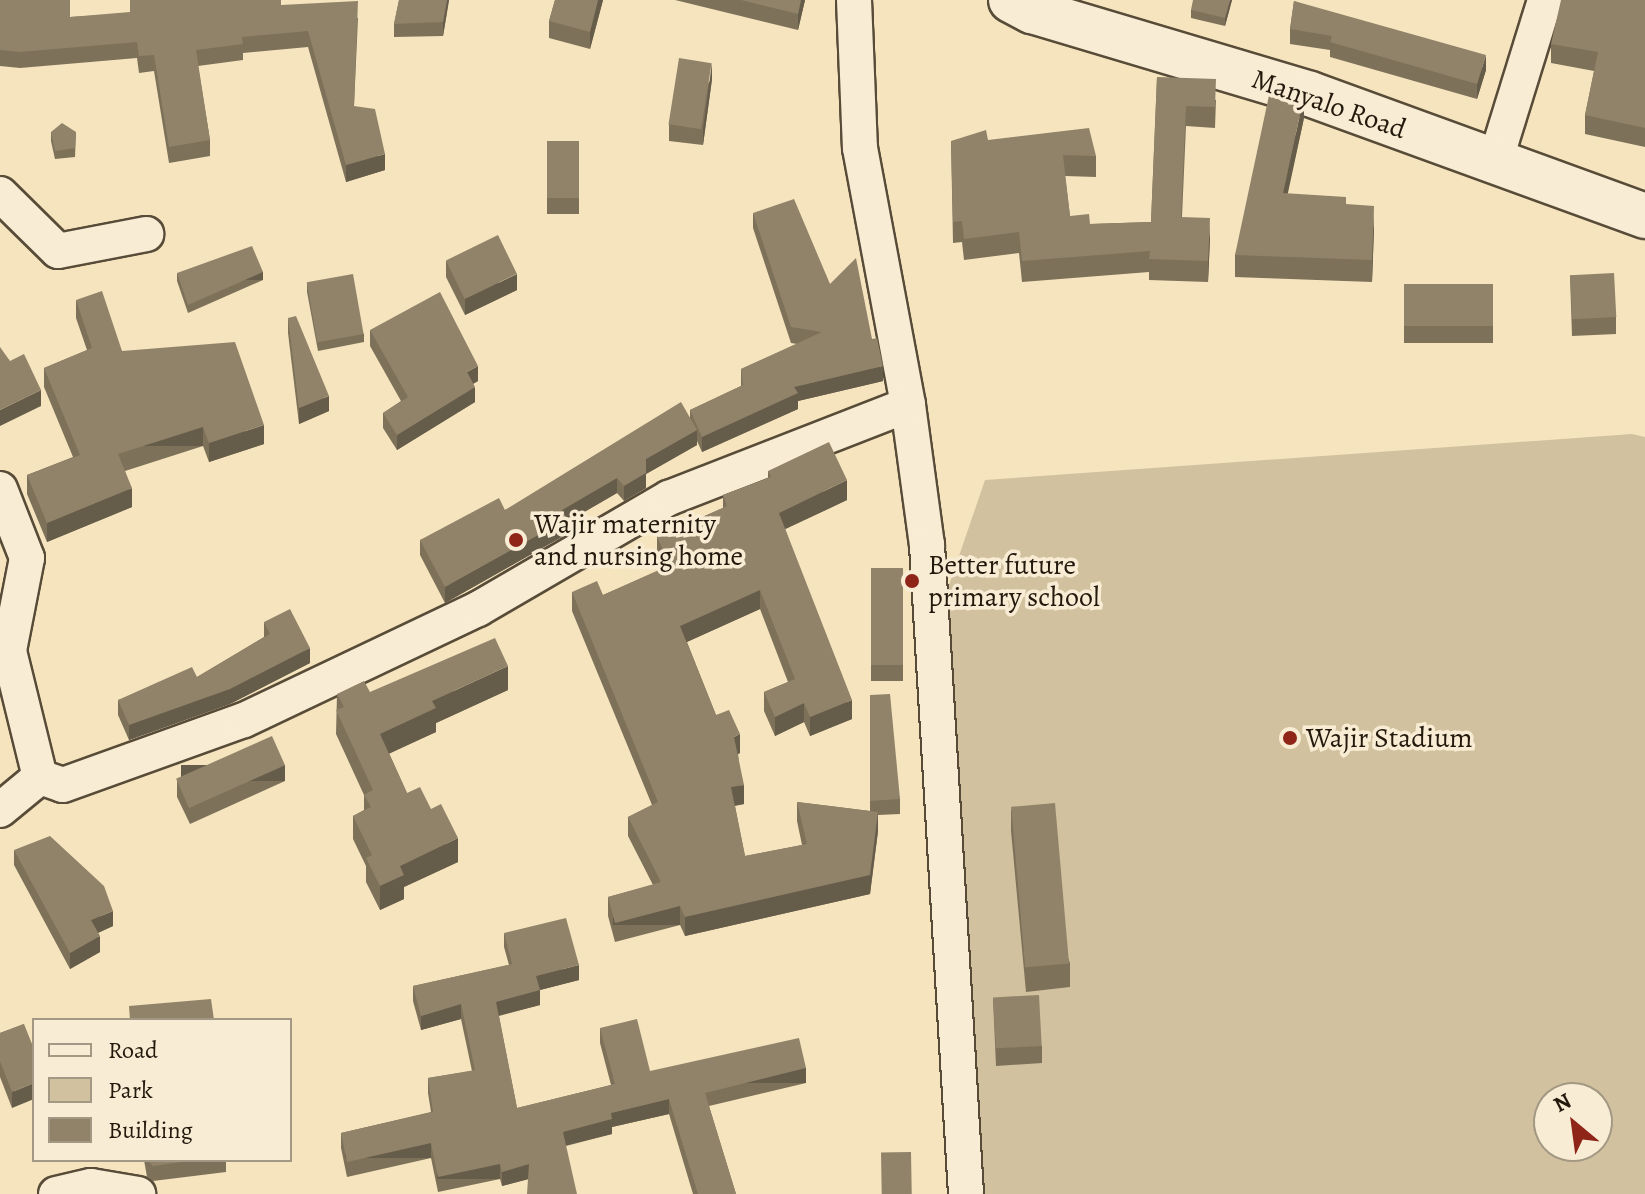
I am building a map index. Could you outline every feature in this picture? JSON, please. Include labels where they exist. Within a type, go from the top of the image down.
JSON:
[{"type":"street","points":[[854,0],[860,148],[908,405],[927,545],[966,1194]]},
{"type":"street","name":"Manyalo Road","points":[[1011,0],[1032,11],[1310,94],[1494,165],[1645,216]]},
{"type":"street","points":[[1494,165],[1545,0]]},
{"type":"street","points":[[0,194],[58,251],[146,234]]},
{"type":"street","points":[[0,489],[27,558],[9,651],[10,708],[40,777],[63,785],[244,720],[478,609],[669,498],[908,405]]},
{"type":"street","points":[[0,810],[40,777]]},
{"type":"street","points":[[56,1194],[91,1186],[138,1194]]},
{"type":"green space","name":"Wajir Stadium","points":[[1632,434],[1645,437],[1645,1194],[958,1194],[933,632],[985,480]]},
{"type":"building","points":[[0,0],[70,0],[70,17],[130,12],[130,0],[281,0],[281,5],[358,1],[354,106],[375,109],[385,154],[346,165],[308,31],[242,37],[243,44],[196,50],[210,140],[169,147],[154,55],[139,56],[137,42],[20,52],[0,50]]},
{"type":"building","points":[[399,0],[447,0],[443,22],[394,24]]},
{"type":"building","points":[[555,0],[598,0],[590,32],[549,21]]},
{"type":"building","points":[[741,0],[801,0],[798,14]]},
{"type":"building","points":[[1193,0],[1230,0],[1225,18],[1191,10]]},
{"type":"building","points":[[1561,0],[1645,0],[1645,128],[1585,115],[1598,52],[1551,44]]},
{"type":"building","points":[[1294,1],[1486,55],[1477,84],[1330,42],[1332,36],[1290,29]]},
{"type":"building","points":[[679,58],[712,63],[701,129],[669,124]]},
{"type":"building","points":[[1157,77],[1216,79],[1215,107],[1186,106],[1181,217],[1210,218],[1208,261],[1149,259],[1150,251],[1022,261],[1019,232],[964,239],[962,221],[953,222],[951,141],[986,130],[988,140],[1089,128],[1096,156],[1063,155],[1070,216],[1089,214],[1090,224],[1151,222]]},
{"type":"building","points":[[1271,86],[1304,96],[1283,193],[1346,197],[1346,204],[1374,206],[1372,260],[1235,255]]},
{"type":"building","points":[[62,123],[76,132],[75,148],[55,151],[51,132]]},
{"type":"building","points":[[547,141],[579,141],[579,198],[547,198]]},
{"type":"building","points":[[794,199],[830,284],[856,258],[872,339],[877,338],[883,366],[794,387],[798,393],[702,437],[690,410],[743,385],[741,369],[822,332],[791,327],[753,213]]},
{"type":"building","points":[[498,235],[517,274],[465,299],[446,260]]},
{"type":"building","points":[[252,246],[263,272],[188,305],[177,273]]},
{"type":"building","points":[[1614,273],[1616,317],[1572,319],[1570,275]]},
{"type":"building","points":[[353,274],[364,334],[317,342],[307,282]]},
{"type":"building","points":[[1404,284],[1493,284],[1493,326],[1404,326]]},
{"type":"building","points":[[102,291],[122,351],[235,342],[264,425],[209,443],[203,427],[118,454],[132,488],[47,523],[27,475],[80,455],[44,368],[92,348],[76,300]]},
{"type":"building","points":[[440,292],[478,366],[467,372],[475,387],[397,435],[383,413],[408,397],[370,330]]},
{"type":"building","points":[[296,316],[329,396],[299,408],[288,318]]},
{"type":"building","points":[[0,347],[10,361],[24,354],[41,390],[0,410]]},
{"type":"building","points":[[681,402],[697,430],[646,459],[646,473],[624,486],[617,478],[562,510],[567,519],[445,587],[420,540],[499,498],[505,510]]},
{"type":"building","points":[[829,442],[847,480],[779,513],[852,700],[810,717],[804,703],[775,717],[764,692],[795,679],[760,590],[680,626],[716,715],[729,710],[740,734],[734,737],[744,785],[731,787],[745,856],[807,844],[797,802],[878,812],[870,875],[685,917],[680,906],[615,923],[608,897],[661,882],[628,817],[658,802],[572,592],[597,581],[603,595],[670,565],[657,537],[727,506],[723,495],[771,477],[768,471]]},
{"type":"building","points":[[871,568],[903,568],[903,665],[871,665]]},
{"type":"building","points":[[290,609],[310,648],[230,689],[129,725],[118,700],[192,667],[197,677],[270,634],[264,622]]},
{"type":"building","points":[[495,638],[508,666],[432,701],[436,708],[380,734],[407,793],[420,787],[431,809],[441,804],[458,838],[400,866],[404,875],[380,886],[366,858],[372,855],[353,816],[371,807],[364,795],[373,790],[336,710],[344,707],[337,694],[364,681],[370,692]]},
{"type":"building","points":[[890,694],[900,799],[870,801],[870,695]]},
{"type":"building","points":[[272,736],[285,765],[189,808],[176,779]]},
{"type":"building","points":[[1055,803],[1069,963],[1025,967],[1011,807]]},
{"type":"building","points":[[50,836],[104,886],[113,911],[91,920],[100,936],[70,953],[14,850]]},
{"type":"building","points":[[566,918],[579,965],[536,976],[540,990],[496,1002],[517,1108],[615,1084],[600,1028],[637,1019],[650,1071],[799,1038],[806,1068],[705,1093],[736,1194],[698,1194],[669,1099],[611,1113],[612,1119],[563,1132],[577,1194],[527,1194],[529,1164],[502,1172],[500,1164],[438,1177],[431,1143],[347,1162],[341,1133],[433,1112],[428,1078],[475,1070],[461,1004],[421,1016],[413,986],[512,964],[504,933]]},
{"type":"building","points":[[1039,995],[1042,1046],[996,1048],[993,997]]},
{"type":"building","points":[[211,999],[214,1018],[130,1018],[129,1006]]},
{"type":"building","points":[[24,1024],[32,1044],[32,1084],[12,1092],[0,1061],[0,1033]]},
{"type":"building","points":[[911,1152],[912,1194],[882,1194],[881,1153]]},
{"type":"building","points":[[149,1162],[182,1162],[153,1166]]},
{"type":"place","name":"Wajir maternity and nursing home","points":[[516,540]]},
{"type":"place","name":"Better future primary school","points":[[912,581]]},
{"type":"place","name":"Wajir Stadium","points":[[1290,738]]}]
